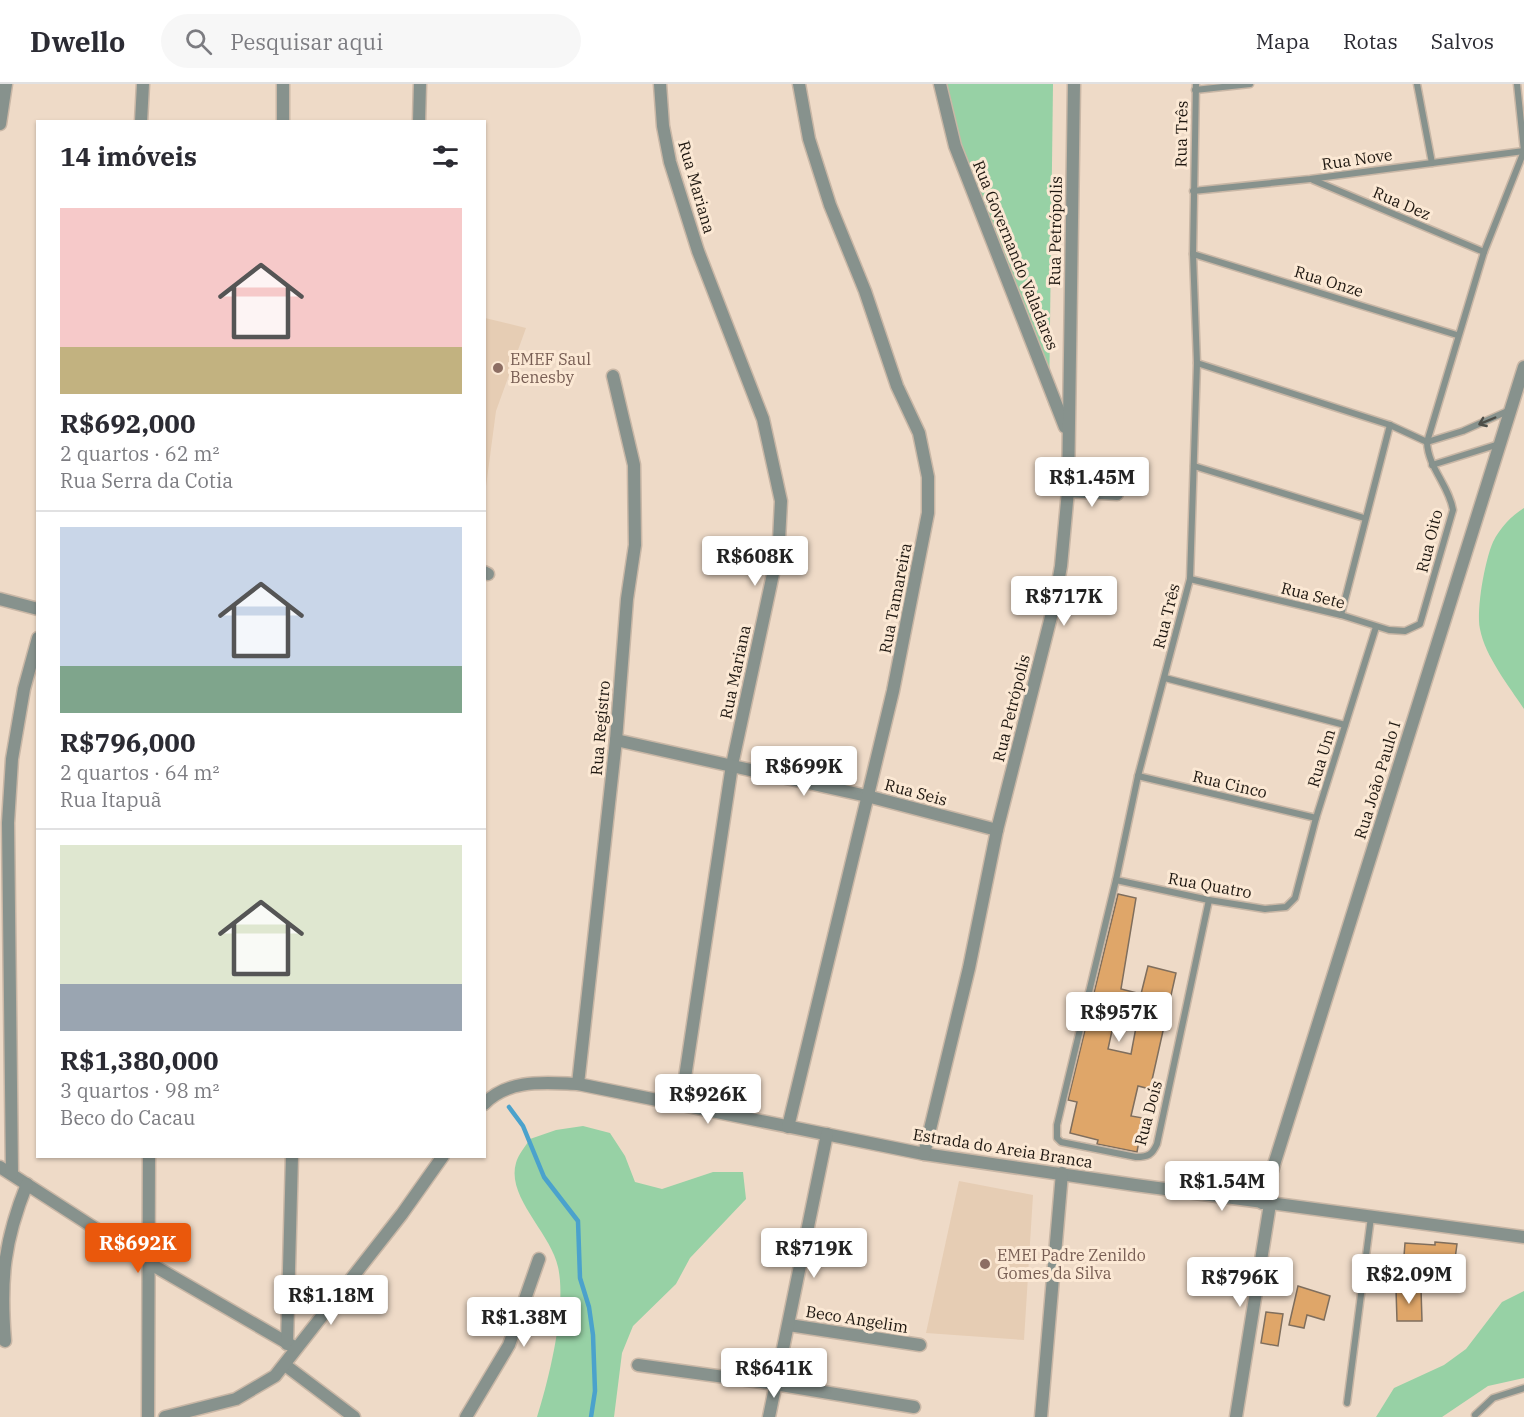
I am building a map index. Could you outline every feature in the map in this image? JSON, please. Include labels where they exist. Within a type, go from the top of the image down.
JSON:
[{"type":"street","points":[[0,124],[6,84]]},
{"type":"street","points":[[141,120],[142,84]]},
{"type":"street","points":[[283,84],[283,120]]},
{"type":"street","points":[[419,120],[420,84]]},
{"type":"street","name":"Rua Mariana","points":[[660,84],[663,126],[670,162],[698,251],[763,419],[781,501],[779,541],[774,574],[732,765],[681,1104]]},
{"type":"street","name":"Rua Tamareira","points":[[788,1127],[909,622],[928,513],[928,477],[919,434],[897,386],[865,291],[830,206],[809,139],[800,84]]},
{"type":"street","name":"Rua Governando Valadares","points":[[940,84],[955,146],[1069,436]]},
{"type":"street","name":"Rua Petrópolis","points":[[924,1154],[969,968],[997,830],[1054,605],[1068,491],[1074,84]]},
{"type":"street","name":"Rua João Paulo I","points":[[1236,1417],[1266,1203],[1524,367]]},
{"type":"street","name":"Rua Registro","points":[[578,1084],[616,740],[627,599],[635,545],[634,465],[613,376]]},
{"type":"street","points":[[1068,491],[1117,494]]},
{"type":"street","points":[[0,599],[36,608]]},
{"type":"street","points":[[12,1174],[8,824],[12,759],[24,689],[36,645]]},
{"type":"street","name":"Rua Seis","points":[[616,740],[867,796],[997,830]]},
{"type":"street","name":"Estrada do Areia Branca","points":[[486,1103],[520,1084],[578,1084],[924,1154],[1371,1218],[1524,1237]]},
{"type":"street","points":[[769,1417],[827,1134]]},
{"type":"street","points":[[148,1417],[149,1158]]},
{"type":"street","points":[[292,1158],[292,1346]]},
{"type":"street","points":[[165,1417],[243,1396],[275,1376],[285,1365],[292,1346],[402,1214],[442,1158]]},
{"type":"street","points":[[0,1167],[149,1263],[292,1346]]},
{"type":"street","points":[[1041,1417],[1062,1173]]},
{"type":"street","points":[[5,1341],[1,1316],[2,1267],[9,1229],[27,1184]]},
{"type":"street","points":[[466,1417],[509,1345],[539,1259]]},
{"type":"street","name":"Beco Angelim","points":[[789,1325],[920,1345]]},
{"type":"street","points":[[285,1365],[354,1417]]},
{"type":"street","points":[[638,1365],[775,1384],[914,1407]]},
{"type":"lane","points":[[1195,87],[1250,84]]},
{"type":"lane","points":[[1417,84],[1432,163]]},
{"type":"lane","points":[[1427,442],[1484,252],[1524,151],[1517,84]]},
{"type":"lane","name":"Rua Três","points":[[1150,1156],[1136,1157],[1070,1145],[1059,1140],[1057,1125],[1116,880],[1138,776],[1190,579],[1197,363],[1193,254],[1195,87]]},
{"type":"lane","name":"Rua Nove","points":[[1193,191],[1310,179],[1524,151]]},
{"type":"lane","name":"Rua Dez","points":[[1310,179],[1484,252]]},
{"type":"lane","name":"Rua Onze","points":[[1193,254],[1458,335]]},
{"type":"lane","points":[[1197,363],[1390,425],[1427,442],[1463,431],[1510,411]]},
{"type":"lane","points":[[1341,615],[1364,518],[1390,425]]},
{"type":"lane","name":"Rua Oito","points":[[1425,616],[1453,510],[1451,498],[1432,465],[1427,442]]},
{"type":"lane","points":[[1432,465],[1500,444]]},
{"type":"lane","points":[[1194,466],[1364,518]]},
{"type":"lane","name":"Rua Sete","points":[[1190,579],[1341,615],[1376,627],[1405,631],[1418,626],[1425,616]]},
{"type":"lane","name":"Rua Um","points":[[1295,898],[1316,818],[1376,627]]},
{"type":"lane","points":[[1165,678],[1345,725]]},
{"type":"lane","name":"Rua Cinco","points":[[1138,776],[1316,818]]},
{"type":"lane","name":"Rua Quatro","points":[[1116,880],[1209,900],[1278,909],[1286,907],[1295,898]]},
{"type":"lane","name":"Rua Dois","points":[[1150,1156],[1157,1144],[1209,900]]},
{"type":"lane","points":[[1347,1403],[1371,1218]]},
{"type":"lane","points":[[1475,1415],[1493,1398],[1524,1388]]},
{"type":"shaded area","name":"EMEF Saul Benesby","points":[[486,318],[526,328],[496,411],[486,486]]},
{"type":"shaded area","name":"EMEI Padre Zenildo Gomes da Silva","points":[[959,1181],[1033,1195],[1024,1340],[926,1333]]},
{"type":"green space","points":[[941,84],[1053,84],[1049,406],[950,118]]},
{"type":"green space","points":[[1524,508],[1524,709],[1487,650],[1480,629],[1479,610],[1487,560],[1493,542],[1506,523]]},
{"type":"green space","points":[[583,1126],[610,1133],[625,1156],[635,1182],[662,1189],[713,1172],[743,1172],[746,1199],[690,1258],[676,1284],[633,1326],[622,1353],[614,1417],[537,1417],[555,1342],[560,1283],[554,1254],[517,1189],[516,1163],[530,1139],[556,1130]]},
{"type":"green space","points":[[1524,1291],[1524,1378],[1488,1386],[1442,1417],[1376,1417],[1394,1388],[1444,1365],[1466,1349],[1502,1302]]},
{"type":"building","points":[[1118,894],[1136,898],[1121,989],[1141,994],[1148,966],[1176,973],[1150,1089],[1138,1086],[1131,1116],[1143,1118],[1137,1152],[1097,1144],[1098,1140],[1070,1133],[1077,1102],[1068,1100]],"holes":[[[1115,1017],[1137,1022],[1131,1054],[1108,1049]]]},
{"type":"building","points":[[1435,1242],[1457,1244],[1453,1274],[1432,1271],[1433,1258],[1404,1256],[1405,1243],[1435,1245]]},
{"type":"building","points":[[1298,1286],[1330,1296],[1324,1320],[1307,1315],[1304,1328],[1289,1325]]},
{"type":"building","points":[[1396,1289],[1421,1289],[1422,1321],[1397,1321]]},
{"type":"building","points":[[1266,1312],[1283,1314],[1278,1346],[1261,1343]]},
{"type":"waterway","points":[[509,1107],[523,1126],[544,1177],[578,1221],[580,1278],[589,1307],[593,1335],[595,1391],[591,1417]]},
{"type":"place","name":"EMEF Saul Benesby","points":[[498,368]]},
{"type":"place","name":"EMEI Padre Zenildo Gomes da Silva","points":[[985,1264]]}]
